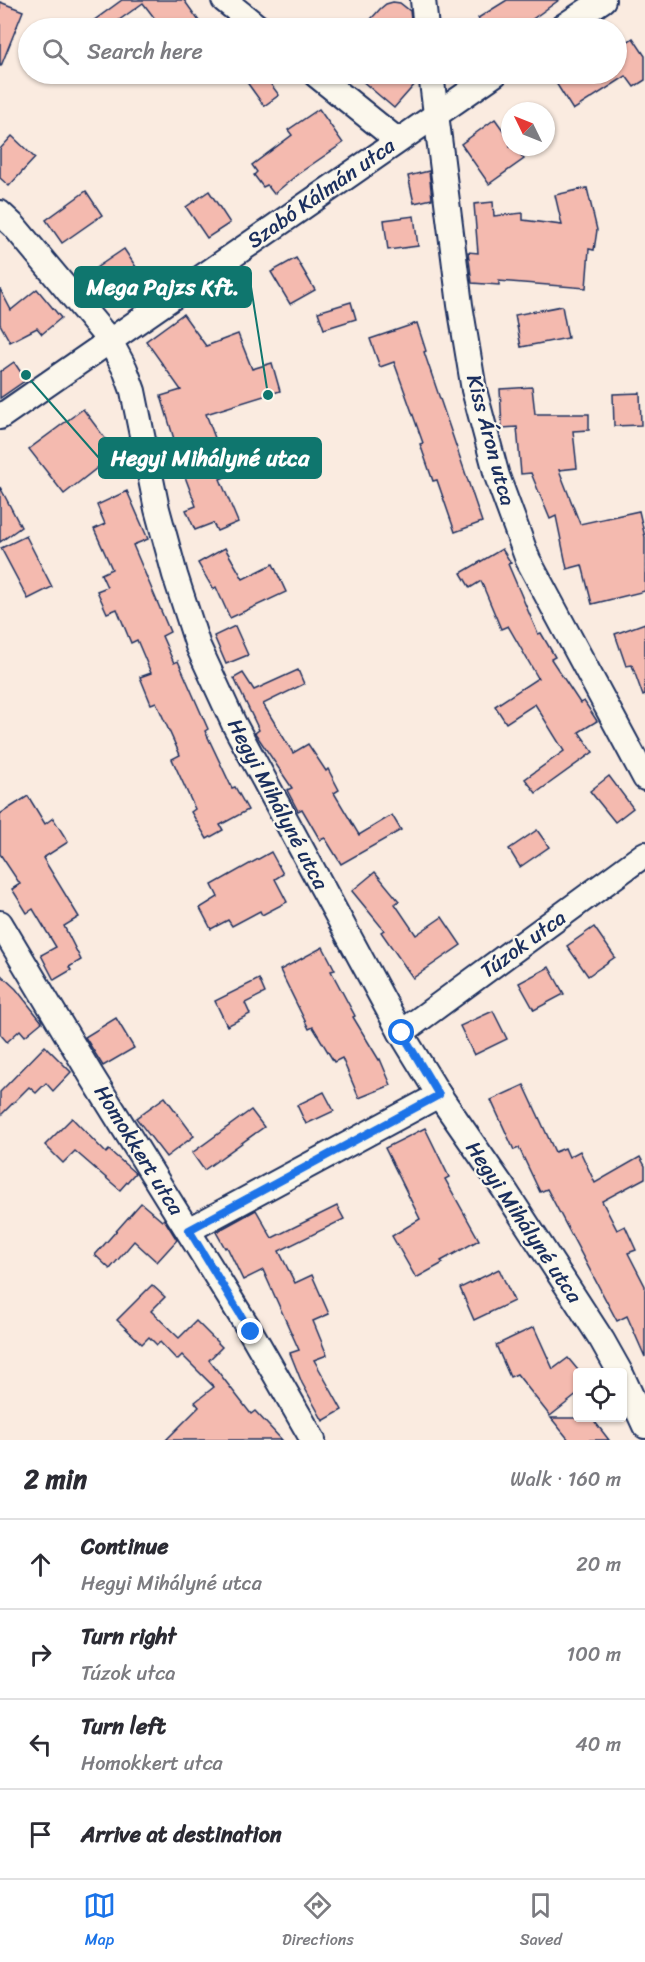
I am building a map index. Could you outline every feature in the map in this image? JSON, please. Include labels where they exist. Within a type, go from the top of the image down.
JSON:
[{"type":"street","points":[[224,0],[246,18]]},
{"type":"street","points":[[423,0],[425,18]]},
{"type":"street","points":[[576,18],[603,0]]},
{"type":"street","points":[[327,84],[397,140]]},
{"type":"street","name":"Kiss Áron utca","points":[[432,84],[465,337],[474,390],[497,476],[528,560],[645,777]]},
{"type":"street","name":"Szabó Kálmán utca","points":[[0,417],[480,84]]},
{"type":"street","name":"Hegyi Mihályné utca","points":[[0,213],[14,226],[110,341],[125,369],[133,392],[157,510],[175,575],[198,645],[234,724],[402,1033],[439,1095],[510,1199],[602,1340],[618,1368]]},
{"type":"street","name":"Túzok utca","points":[[402,1033],[645,854]]},
{"type":"street","name":"Homokkert utca","points":[[0,923],[91,1076],[251,1332],[313,1440]]},
{"type":"street","points":[[189,1230],[439,1095]]},
{"type":"street","name":"Hegyi Mihályné utca","points":[[627,1387],[645,1426]]},
{"type":"building","points":[[122,0],[184,0],[197,18],[154,18],[143,3],[122,18],[97,18]]},
{"type":"building","points":[[507,0],[559,0],[534,18],[478,18]]},
{"type":"building","points":[[0,2],[23,11],[18,18],[18,24],[0,66]]},
{"type":"building","points":[[400,3],[410,11],[411,18],[372,18],[386,4]]},
{"type":"building","points":[[633,38],[645,56],[645,80],[634,87],[627,77],[627,42]]},
{"type":"building","points":[[248,84],[271,84],[279,95],[264,106]]},
{"type":"building","points":[[366,84],[415,84],[394,108]]},
{"type":"building","points":[[557,84],[614,84],[573,110]]},
{"type":"building","points":[[319,109],[343,143],[298,174],[274,194],[267,185],[263,187],[254,175],[257,172],[252,165],[292,135],[288,130]]},
{"type":"building","points":[[495,119],[501,127],[501,156],[522,156],[524,159],[489,184],[461,144]]},
{"type":"building","points":[[12,136],[35,158],[9,186],[0,178],[0,149]]},
{"type":"building","points":[[429,171],[432,199],[414,203],[408,176]]},
{"type":"building","points":[[587,188],[597,230],[594,250],[589,249],[586,288],[499,281],[499,285],[472,283],[468,252],[478,253],[474,204],[493,202],[494,216],[523,213],[523,220],[562,225],[555,195]]},
{"type":"building","points":[[86,191],[102,215],[62,243],[46,220]]},
{"type":"building","points":[[209,191],[230,223],[207,238],[186,207]]},
{"type":"building","points":[[414,216],[418,246],[388,250],[384,220]]},
{"type":"building","points":[[124,249],[144,279],[117,298],[96,268]]},
{"type":"building","points":[[296,258],[315,290],[290,304],[271,272]]},
{"type":"building","points":[[0,289],[11,310],[37,289],[61,318],[42,334],[37,328],[10,342],[0,324]]},
{"type":"building","points":[[351,302],[356,319],[324,329],[318,312]]},
{"type":"building","points":[[562,306],[568,338],[521,347],[515,315]]},
{"type":"building","points":[[183,314],[206,346],[238,334],[252,369],[272,363],[280,391],[206,414],[229,475],[220,479],[238,522],[217,531],[213,523],[195,530],[186,510],[196,506],[175,450],[177,449],[161,396],[181,390],[146,341]]},
{"type":"building","points":[[417,323],[426,351],[424,352],[482,522],[455,532],[437,480],[433,481],[420,444],[423,443],[394,362],[380,367],[370,339]]},
{"type":"building","points":[[14,362],[26,380],[0,398],[0,372]]},
{"type":"building","points":[[532,387],[535,414],[589,414],[589,430],[573,431],[577,468],[559,470],[580,524],[639,511],[645,537],[645,591],[592,604],[582,565],[567,569],[556,516],[550,519],[531,473],[521,474],[517,427],[502,428],[500,389]]},
{"type":"building","points":[[640,393],[641,425],[614,426],[613,394]]},
{"type":"building","points":[[83,409],[116,453],[64,494],[29,449]]},
{"type":"building","points":[[0,487],[21,527],[0,542]]},
{"type":"building","points":[[127,491],[148,539],[133,545],[170,632],[162,636],[174,663],[178,661],[208,729],[205,731],[232,788],[235,787],[248,810],[220,825],[223,830],[207,839],[191,812],[195,809],[172,759],[180,755],[156,702],[151,704],[140,677],[151,673],[137,640],[131,643],[117,609],[107,613],[97,591],[107,587],[101,574],[112,569],[94,529],[105,524],[97,505]]},
{"type":"building","points":[[26,536],[52,587],[28,599],[1,548]]},
{"type":"building","points":[[225,548],[243,579],[273,564],[286,592],[230,618],[216,587],[213,589],[198,563]]},
{"type":"building","points":[[502,549],[511,563],[508,564],[538,634],[541,633],[555,657],[551,659],[580,703],[584,701],[597,721],[579,732],[593,752],[536,793],[525,779],[564,751],[535,704],[506,723],[495,706],[538,678],[508,626],[501,629],[481,581],[470,588],[461,573]]},
{"type":"building","points":[[645,623],[645,695],[643,696],[632,665],[626,666],[615,634]]},
{"type":"building","points":[[235,626],[248,655],[226,664],[214,636]]},
{"type":"building","points":[[298,670],[304,684],[263,704],[293,753],[308,744],[326,771],[328,769],[339,790],[334,793],[359,835],[392,815],[401,830],[341,864],[325,838],[320,840],[302,809],[298,811],[287,790],[292,788],[255,733],[259,730],[234,678],[243,673],[254,690]]},
{"type":"building","points":[[609,776],[633,808],[615,822],[590,791]]},
{"type":"building","points":[[28,796],[45,824],[53,818],[68,842],[43,858],[79,917],[64,926],[81,960],[69,967],[71,970],[54,980],[41,955],[56,947],[33,909],[27,913],[12,889],[20,884],[0,854],[0,814]]},
{"type":"building","points":[[537,830],[549,847],[520,867],[509,849]]},
{"type":"building","points":[[271,852],[283,874],[275,879],[287,902],[262,915],[260,911],[232,926],[228,920],[211,929],[200,908],[218,897],[212,885]]},
{"type":"building","points":[[375,872],[399,901],[395,904],[416,935],[442,917],[461,945],[413,978],[381,932],[384,930],[352,891]]},
{"type":"building","points":[[594,927],[615,957],[588,976],[567,946]]},
{"type":"building","points":[[323,947],[335,970],[331,971],[355,1016],[353,1017],[380,1059],[391,1085],[359,1098],[342,1058],[334,1062],[313,1027],[309,1029],[280,970]]},
{"type":"building","points":[[549,967],[564,994],[534,1010],[519,983]]},
{"type":"building","points":[[0,974],[16,989],[42,1022],[25,1036],[20,1030],[7,1042],[0,1034]]},
{"type":"building","points":[[259,979],[265,993],[245,1003],[250,1014],[227,1026],[215,1001]]},
{"type":"building","points":[[493,1011],[507,1039],[474,1055],[460,1026]]},
{"type":"building","points":[[116,1018],[134,1048],[103,1066],[85,1037]]},
{"type":"building","points":[[45,1046],[71,1072],[53,1091],[46,1083],[36,1093],[29,1087],[0,1116],[0,1092]]},
{"type":"building","points":[[524,1085],[555,1152],[565,1148],[569,1157],[580,1151],[595,1183],[640,1157],[645,1166],[645,1178],[602,1201],[617,1230],[625,1226],[636,1250],[628,1253],[645,1286],[645,1357],[627,1316],[617,1321],[547,1189],[540,1192],[519,1148],[514,1150],[491,1100]]},
{"type":"building","points":[[324,1092],[334,1111],[306,1124],[297,1105]]},
{"type":"building","points":[[165,1097],[194,1136],[166,1157],[136,1118]]},
{"type":"building","points":[[251,1110],[264,1127],[204,1170],[192,1153]]},
{"type":"building","points":[[72,1118],[106,1153],[109,1150],[135,1173],[120,1190],[75,1151],[63,1163],[45,1145]]},
{"type":"building","points":[[425,1128],[449,1177],[445,1179],[479,1240],[416,1278],[392,1236],[420,1219],[385,1148]]},
{"type":"building","points":[[141,1203],[162,1221],[164,1219],[177,1240],[157,1262],[134,1241],[110,1269],[95,1255]]},
{"type":"building","points":[[337,1206],[344,1219],[279,1251],[295,1283],[312,1275],[329,1314],[313,1321],[327,1355],[314,1360],[342,1410],[323,1421],[302,1383],[290,1353],[299,1350],[263,1270],[243,1280],[227,1247],[225,1248],[216,1232],[256,1210],[272,1238]]},
{"type":"building","points":[[499,1269],[514,1301],[474,1320],[460,1288]]},
{"type":"building","points":[[152,1285],[165,1297],[151,1311],[179,1338],[196,1321],[222,1347],[209,1360],[251,1414],[255,1411],[282,1440],[166,1440],[199,1407],[195,1402],[214,1387],[182,1355],[177,1360],[160,1342],[157,1345],[149,1337],[142,1344],[117,1320]]},
{"type":"building","points":[[534,1327],[553,1369],[568,1358],[576,1368],[573,1368],[573,1398],[550,1416],[517,1374],[510,1377],[496,1345]]},
{"type":"building","points":[[551,1418],[573,1418],[573,1422],[595,1422],[609,1440],[569,1440]]},
{"type":"place","name":"Hegyi Mihályné utca","points":[[26,375]]},
{"type":"place","name":"Mega Pajzs Kft.","points":[[268,395]]},
{"type":"route","points":[[251,1332],[189,1230],[439,1095],[402,1033]]}]
